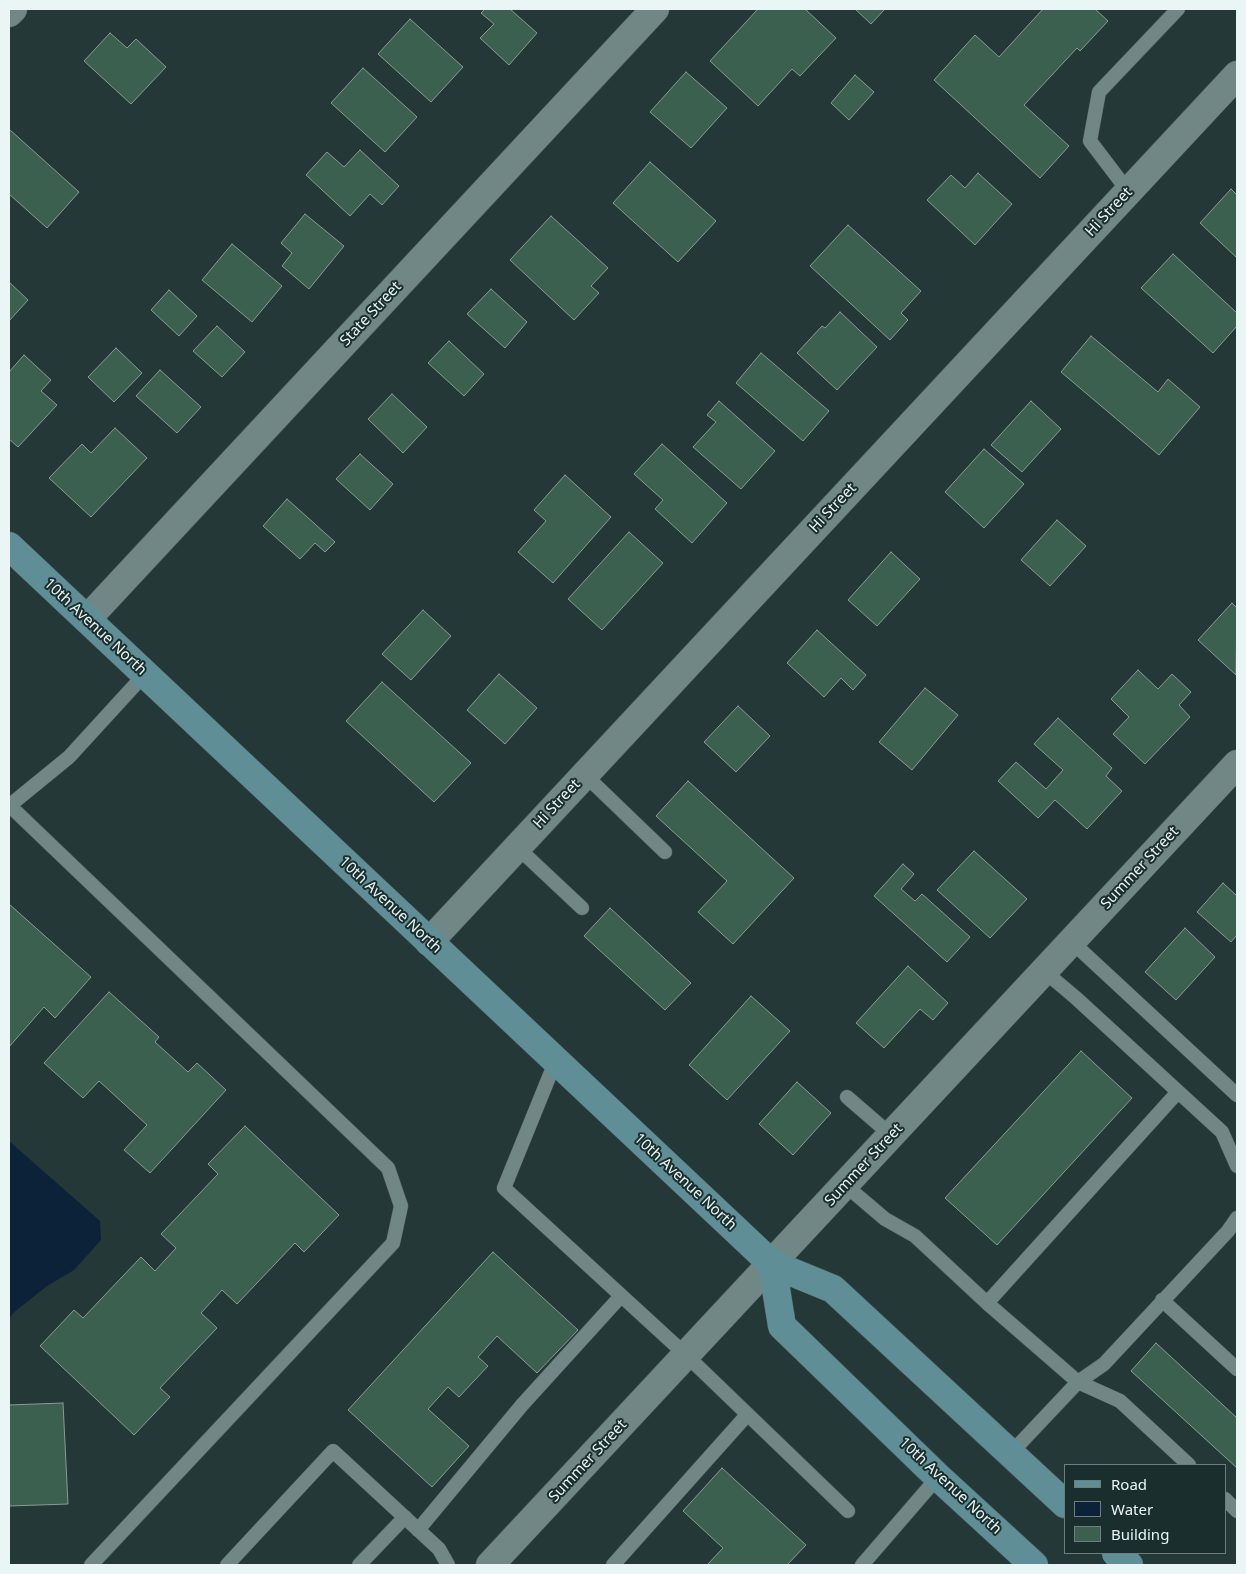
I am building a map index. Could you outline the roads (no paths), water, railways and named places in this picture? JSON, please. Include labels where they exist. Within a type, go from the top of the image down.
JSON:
[{"type":"street","points":[[9,13],[13,9]]},
{"type":"street","name":"State Street","points":[[87,619],[655,9]]},
{"type":"street","name":"Hi Street","points":[[429,942],[1237,74]]},
{"type":"street","name":"10th Avenue North","points":[[9,546],[772,1264],[833,1288],[1064,1503]]},
{"type":"street","name":"Summer Street","points":[[490,1565],[1237,764]]},
{"type":"street","name":"10th Avenue North","points":[[772,1264],[782,1326],[938,1477],[1034,1565]]},
{"type":"street","points":[[1117,1554],[1129,1565]]},
{"type":"lane","points":[[1128,191],[1090,141],[1099,92],[1178,9]]},
{"type":"lane","points":[[92,1565],[392,1243],[401,1206],[388,1168],[9,806],[69,757],[145,674]]},
{"type":"lane","points":[[585,775],[665,852]]},
{"type":"lane","points":[[517,848],[582,908]]},
{"type":"lane","points":[[1072,942],[1237,1095]]},
{"type":"lane","points":[[1044,972],[1076,998],[1177,1093],[1222,1132],[1237,1166]]},
{"type":"lane","points":[[556,1060],[504,1188],[686,1356],[848,1511]]},
{"type":"lane","points":[[987,1303],[1177,1093]]},
{"type":"lane","points":[[847,1096],[891,1135]]},
{"type":"lane","points":[[845,1185],[885,1219],[915,1236],[987,1303],[1078,1382],[1120,1401],[1188,1464]]},
{"type":"lane","points":[[1011,1453],[1078,1382],[1104,1364],[1228,1231],[1237,1218]]},
{"type":"lane","points":[[418,1530],[522,1405],[621,1296]]},
{"type":"lane","points":[[1162,1300],[1237,1369]]},
{"type":"lane","points":[[612,1565],[747,1414]]},
{"type":"lane","points":[[226,1565],[333,1451],[439,1549],[448,1565]]},
{"type":"lane","points":[[862,1565],[938,1477]]},
{"type":"lane","points":[[1226,1500],[1237,1511]]},
{"type":"lane","points":[[359,1565],[405,1517]]},
{"type":"water","points":[[9,1141],[100,1221],[101,1240],[74,1270],[47,1286],[13,1313],[9,1319]]}]
